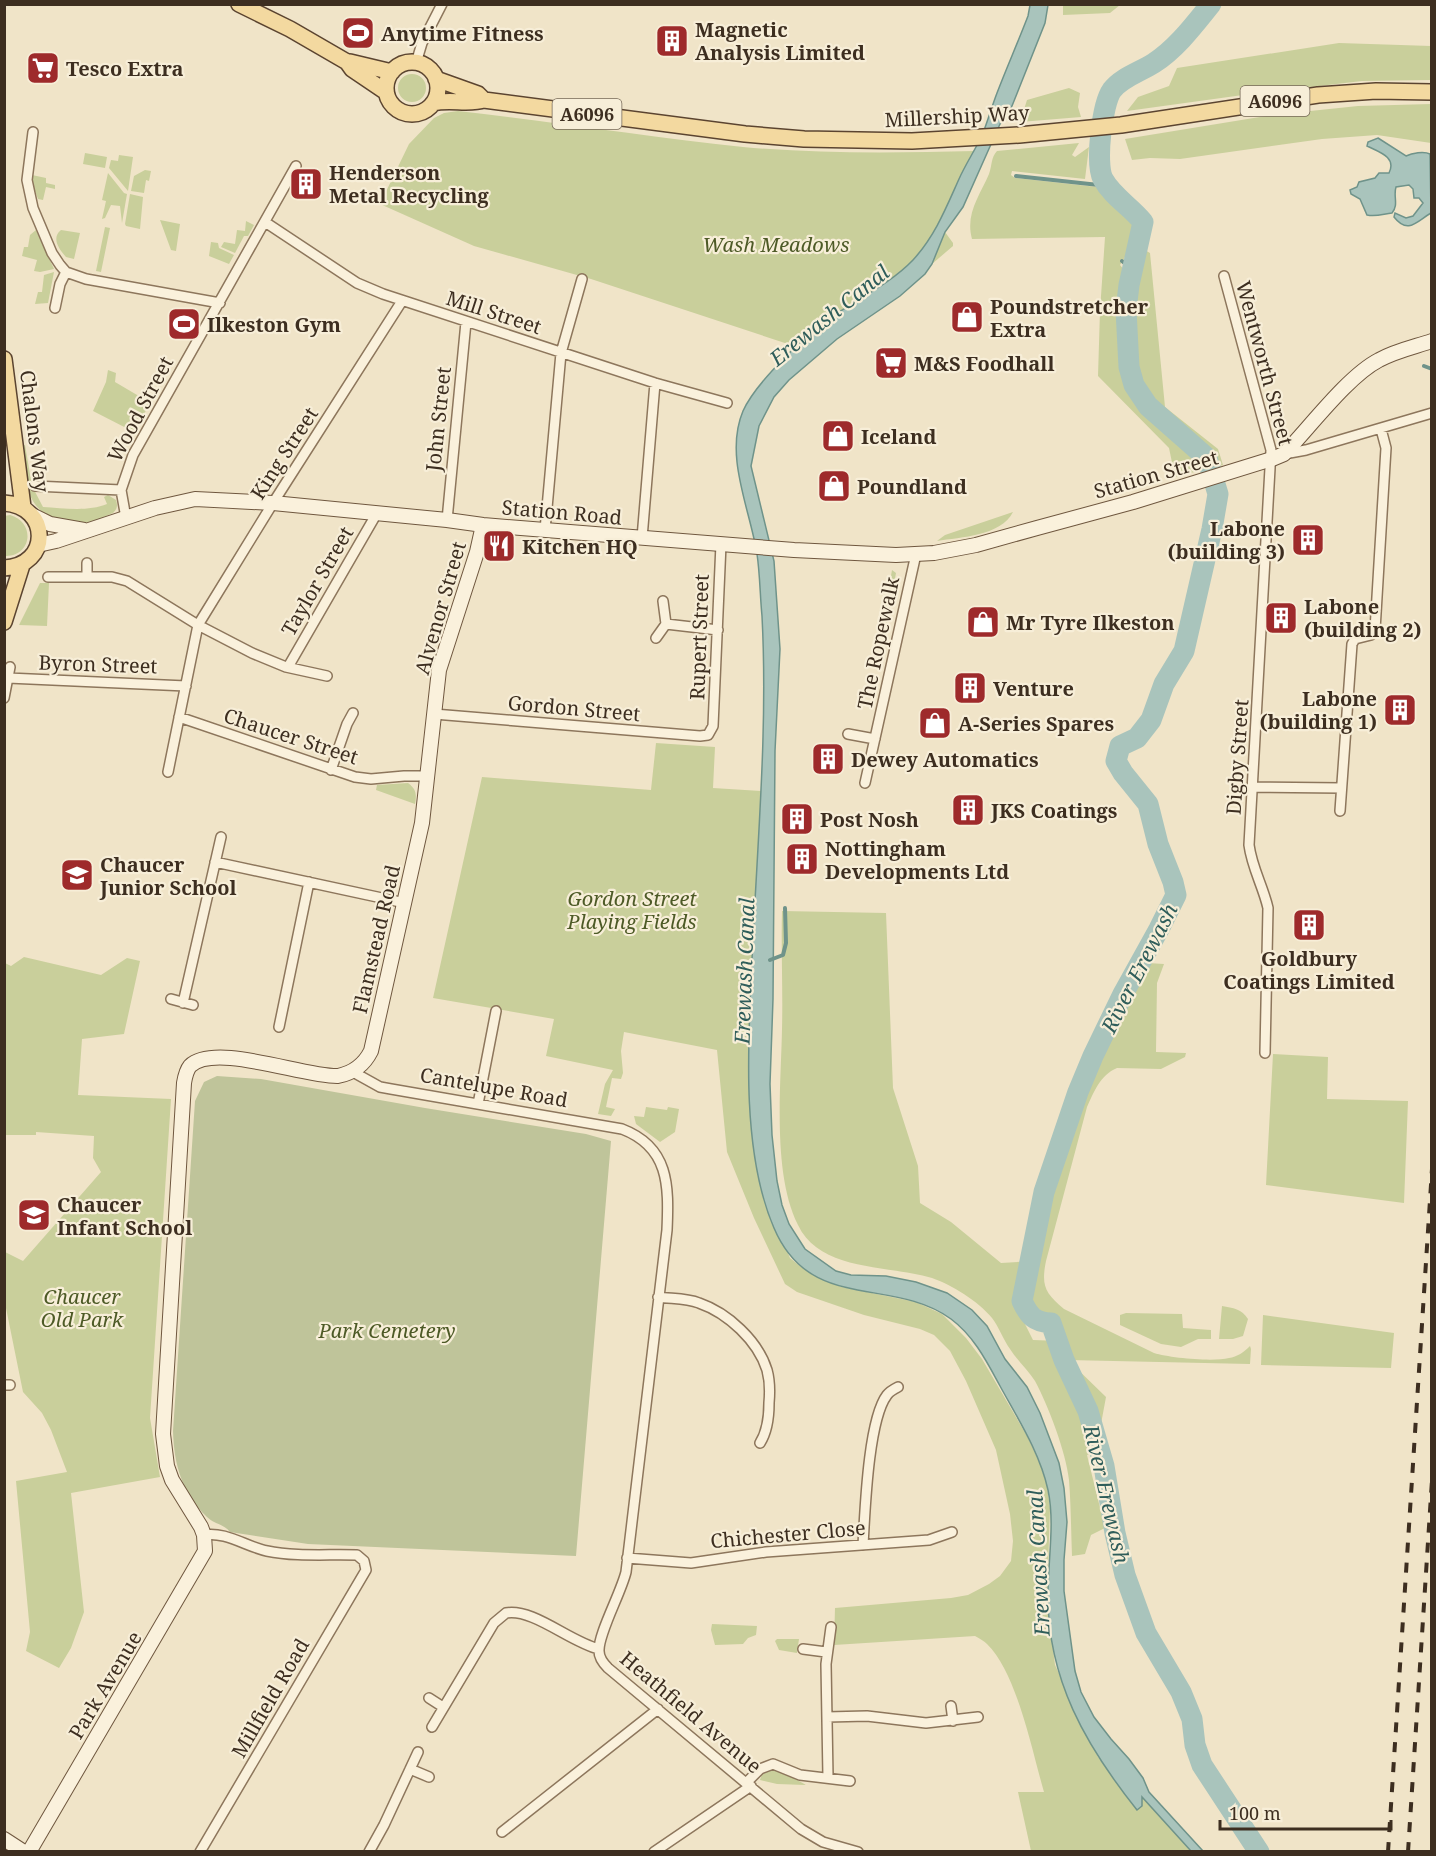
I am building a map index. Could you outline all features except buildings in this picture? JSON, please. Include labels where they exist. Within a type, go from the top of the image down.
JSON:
[{"type":"main road","name":"A6096","points":[[238,4],[290,29],[347,62],[392,72]]},
{"type":"main road","name":"A6096","points":[[347,62],[352,69],[387,93],[395,108],[411,114],[427,109],[433,103]]},
{"type":"main road","name":"A6096","points":[[416,63],[431,71],[436,79]]},
{"type":"main road","points":[[387,93],[387,85],[392,72],[403,64],[416,63]]},
{"type":"main road","points":[[433,103],[438,87],[436,79]]},
{"type":"main road","name":"Millership Way","points":[[436,79],[478,94],[484,100]]},
{"type":"main road","name":"Millership Way","points":[[433,103],[446,100],[476,102],[484,100],[757,135],[867,141],[955,140],[1019,135],[1121,126],[1318,95],[1376,91],[1431,92]]},
{"type":"main road","name":"Chalons Way","points":[[4,359],[28,511],[38,524],[40,535],[38,545]]},
{"type":"main road","points":[[4,503],[28,511]]},
{"type":"main road","points":[[4,622],[22,565],[34,553],[38,545]]},
{"type":"main road","points":[[4,568],[22,565]]},
{"type":"street","points":[[416,63],[422,43],[442,4]]},
{"type":"street","points":[[33,132],[27,188],[52,253],[66,272],[86,279],[220,303]]},
{"type":"street","name":"Wood Street","points":[[126,518],[121,490],[141,438],[296,166]]},
{"type":"street","name":"Mill Street","points":[[266,222],[357,283],[402,301],[655,383],[727,403]]},
{"type":"street","points":[[55,308],[60,284],[66,272]]},
{"type":"street","name":"Wentworth Street","points":[[1224,276],[1272,450],[1278,457]]},
{"type":"street","points":[[545,530],[561,353],[582,279]]},
{"type":"street","name":"King Street","points":[[198,625],[402,301]]},
{"type":"street","name":"John Street","points":[[447,520],[466,322]]},
{"type":"street","name":"Station Street","points":[[1278,457],[1302,436],[1352,381],[1368,367],[1381,359],[1427,342]]},
{"type":"street","points":[[642,538],[655,383]]},
{"type":"street","name":"Station Street","points":[[1037,528],[1431,413]]},
{"type":"street","points":[[1340,811],[1352,644],[1355,639],[1371,635],[1375,630],[1386,448],[1381,429]]},
{"type":"street","name":"Digby Street","points":[[1265,1053],[1269,920],[1264,892],[1255,874],[1249,845],[1278,457]]},
{"type":"street","points":[[35,486],[121,490]]},
{"type":"street","points":[[62,499],[63,487]]},
{"type":"street","name":"Station Road","points":[[38,545],[155,508],[195,499],[273,503],[483,525],[741,546],[916,554],[976,545],[1037,528]]},
{"type":"street","name":"Station Road","points":[[28,511],[50,524],[86,530]]},
{"type":"street","name":"Taylor Street","points":[[288,667],[377,513]]},
{"type":"street","name":"Alvenor Street","points":[[424,809],[442,656],[477,552],[483,525]]},
{"type":"street","name":"Rupert Street","points":[[711,732],[721,544]]},
{"type":"street","name":"The Ropewalk","points":[[865,783],[916,554]]},
{"type":"street","points":[[87,563],[87,577]]},
{"type":"street","points":[[48,577],[112,577],[128,582],[198,625],[268,661],[327,676]]},
{"type":"street","points":[[657,638],[666,624],[663,601]]},
{"type":"street","points":[[666,624],[718,630]]},
{"type":"street","points":[[168,772],[198,625]]},
{"type":"street","name":"Byron Street","points":[[4,698],[10,667]]},
{"type":"street","name":"Byron Street","points":[[8,678],[186,686]]},
{"type":"street","points":[[331,770],[353,713]]},
{"type":"street","name":"Gordon Street","points":[[434,714],[700,736],[711,732]]},
{"type":"street","name":"Chaucer Street","points":[[179,717],[331,770],[363,778],[428,776]]},
{"type":"street","name":"The Ropewalk","points":[[848,734],[875,740]]},
{"type":"street","points":[[1252,787],[1341,788]]},
{"type":"street","name":"Flamstead Road","points":[[353,1072],[364,1062],[371,1051],[424,809]]},
{"type":"street","points":[[171,999],[188,1004],[220,837]]},
{"type":"street","points":[[215,862],[405,903]]},
{"type":"street","points":[[279,1027],[309,882]]},
{"type":"street","points":[[283,1006],[294,1009]]},
{"type":"street","points":[[478,1104],[496,1011]]},
{"type":"street","points":[[204,1535],[200,1524],[172,1480],[167,1466],[163,1434],[184,1083],[187,1071],[191,1065],[204,1059],[229,1057],[330,1077],[353,1072]]},
{"type":"street","name":"Cantelupe Road","points":[[353,1072],[380,1087],[622,1129],[634,1134],[649,1145],[662,1166],[667,1196],[667,1230],[627,1558],[624,1580],[599,1649]]},
{"type":"street","points":[[658,1297],[690,1300],[708,1307],[739,1329],[755,1347],[766,1368],[770,1386],[767,1426],[760,1443]]},
{"type":"street","points":[[863,1545],[873,1439],[883,1403],[891,1391],[898,1387]]},
{"type":"street","name":"Chichester Close","points":[[627,1558],[690,1563],[766,1552],[929,1540],[952,1532]]},
{"type":"street","name":"Millfield Road","points":[[200,1851],[366,1570],[364,1561],[357,1556],[268,1551],[216,1534],[204,1535]]},
{"type":"street","name":"Park Avenue","points":[[29,1851],[203,1558],[204,1535]]},
{"type":"street","name":"Heathfield Avenue","points":[[432,1727],[494,1623],[506,1613],[526,1614],[579,1643],[599,1649],[604,1663],[813,1838],[837,1847],[858,1851]]},
{"type":"street","points":[[828,1778],[826,1652],[831,1627]]},
{"type":"street","points":[[803,1649],[826,1652]]},
{"type":"street","points":[[429,1698],[443,1707]]},
{"type":"street","points":[[951,1706],[953,1721]]},
{"type":"street","points":[[502,1832],[524,1821],[658,1709]]},
{"type":"street","points":[[827,1717],[867,1716],[926,1723],[978,1717]]},
{"type":"street","points":[[369,1851],[384,1825],[418,1752]]},
{"type":"street","points":[[654,1851],[749,1784],[760,1769],[773,1764],[800,1775],[850,1780]]},
{"type":"street","points":[[410,1769],[429,1777]]},
{"type":"street","points":[[4,1839],[24,1851]]},
{"type":"green space","points":[[1063,4],[1120,5],[1110,13],[1063,15]]},
{"type":"green space","points":[[1339,43],[1431,46],[1431,80],[1362,81],[1127,111],[1138,97],[1169,86],[1177,68]]},
{"type":"green space","points":[[412,74],[422,78],[426,88],[422,98],[412,102],[402,98],[398,88],[402,78]]},
{"type":"green space","points":[[1069,88],[1080,93],[1078,107],[1081,117],[1020,122],[1027,100]]},
{"type":"green space","points":[[1431,104],[1431,143],[1377,135],[1322,139],[1180,159],[1132,160],[1125,139],[1272,115],[1358,106]]},
{"type":"green space","name":"Wash Meadows","points":[[458,111],[743,147],[859,152],[975,151],[941,220],[914,259],[885,284],[827,320],[797,347],[591,279],[474,246],[380,204],[409,144],[434,118],[444,113]]},
{"type":"green space","points":[[1079,143],[1072,155],[1075,157],[1089,147],[1085,179],[1012,171],[1011,175],[1015,178],[1097,187],[1103,190],[1136,225],[1130,261],[1125,257],[1120,265],[1125,271],[1120,331],[1123,362],[1127,376],[1140,400],[1195,452],[1206,469],[1175,477],[1169,448],[1098,376],[1105,237],[972,239],[970,221],[972,213],[997,151]]},
{"type":"green space","points":[[85,153],[107,157],[105,168],[83,164]]},
{"type":"green space","points":[[119,155],[133,157],[128,191],[109,168],[111,160],[118,161]]},
{"type":"green space","points":[[145,170],[151,171],[149,181],[146,180],[144,193],[131,191],[134,176]]},
{"type":"green space","points":[[108,173],[127,194],[122,223],[120,206],[111,205],[105,218],[102,219],[106,201],[102,200]]},
{"type":"green space","points":[[32,175],[46,178],[46,183],[55,185],[55,189],[46,187],[43,200],[38,199]]},
{"type":"green space","points":[[130,194],[143,197],[140,229],[125,224]]},
{"type":"green space","points":[[160,220],[180,224],[176,251],[171,250]]},
{"type":"green space","points":[[246,221],[254,225],[248,236],[244,236],[235,253],[221,247],[224,242],[235,244],[237,230],[245,231]]},
{"type":"green space","points":[[105,227],[110,228],[101,272],[96,271]]},
{"type":"green space","points":[[36,230],[54,269],[34,271],[37,260],[22,256],[24,247],[28,247],[30,235]]},
{"type":"green space","points":[[61,230],[80,233],[74,259],[66,257],[59,247],[56,240]]},
{"type":"green space","points":[[945,232],[953,246],[932,264]]},
{"type":"green space","points":[[211,242],[218,243],[219,248],[234,255],[229,264],[209,256]]},
{"type":"green space","points":[[1141,248],[1150,253],[1165,407],[1218,449],[1223,465],[1216,467],[1207,450],[1168,419],[1151,401],[1140,382],[1133,361],[1130,317]]},
{"type":"green space","points":[[54,272],[48,303],[35,304],[38,292],[42,292],[44,275]]},
{"type":"green space","points":[[108,370],[116,373],[115,382],[149,402],[134,432],[93,411],[106,382]]},
{"type":"green space","points":[[25,445],[32,486],[43,507],[92,508],[107,504],[104,497],[108,495],[116,500],[117,506],[113,513],[77,524],[62,523],[48,516],[36,506],[29,492],[21,446]]},
{"type":"green space","points":[[1013,512],[1007,520],[990,531],[937,541],[945,535]]},
{"type":"green space","points":[[10,515],[24,524],[27,538],[21,551],[5,556],[4,516]]},
{"type":"green space","points":[[892,570],[896,573],[886,628],[882,627]]},
{"type":"green space","points":[[40,583],[49,583],[47,626],[19,625]]},
{"type":"green space","name":"Gordon Street Playing Fields","points":[[656,743],[715,747],[713,788],[761,791],[748,1054],[752,1133],[761,1190],[790,1258],[819,1278],[842,1287],[916,1302],[942,1314],[966,1338],[982,1359],[1027,1436],[1047,1486],[1050,1508],[1047,1601],[1055,1665],[1098,1757],[1137,1810],[1142,1806],[1141,1796],[1191,1851],[1031,1851],[1018,1792],[1044,1792],[1015,1693],[998,1657],[987,1644],[975,1636],[834,1645],[835,1608],[968,1595],[1000,1576],[1011,1561],[1013,1541],[1010,1514],[996,1450],[966,1381],[950,1351],[934,1335],[920,1329],[864,1315],[797,1292],[785,1284],[754,1218],[727,1152],[717,1050],[624,1032],[621,1051],[623,1073],[621,1079],[612,1078],[606,1107],[615,1109],[611,1116],[598,1114],[605,1084],[613,1070],[546,1056],[554,1019],[433,998],[482,777],[651,790]]},
{"type":"green space","points":[[408,783],[415,792],[415,804],[376,790],[377,785]]},
{"type":"green space","points":[[782,911],[886,913],[893,1088],[918,1166],[920,1203],[951,1222],[1001,1263],[1035,1261],[1059,1163],[1093,1072],[1148,963],[1164,964],[1157,983],[1156,1052],[1186,1053],[1185,1057],[1161,1069],[1117,1068],[1098,1084],[1087,1107],[1046,1261],[1044,1283],[1052,1298],[1064,1309],[1154,1353],[1213,1360],[1238,1355],[1250,1346],[1250,1364],[1068,1360],[1106,1397],[1101,1424],[1108,1446],[1087,1455],[1105,1528],[1091,1535],[1085,1554],[1072,1556],[1069,1480],[1051,1415],[1035,1381],[1010,1349],[992,1318],[972,1300],[940,1281],[858,1264],[822,1251],[808,1240],[798,1225],[784,1180],[781,1155]],"holes":[[[1037,1308],[1052,1319],[1060,1341],[1033,1340],[1025,1324]]]},
{"type":"green space","name":"Chaucer Old Park","points":[[24,957],[101,975],[127,958],[140,961],[124,1034],[82,1039],[78,1095],[171,1099],[150,1418],[160,1477],[71,1493],[84,1612],[71,1648],[59,1668],[26,1651],[30,1632],[16,1481],[67,1472],[42,1413],[23,1392],[5,1307],[5,1252],[23,1261],[101,1172],[93,1158],[94,1136],[36,1132],[36,1135],[5,1135],[5,963],[11,966]]},
{"type":"green space","points":[[1273,1054],[1328,1057],[1327,1099],[1408,1101],[1404,1203],[1266,1185]]},
{"type":"green space","name":"Park Cemetery","points":[[217,1076],[261,1079],[586,1134],[611,1141],[576,1556],[308,1544],[230,1532],[198,1508],[181,1478],[175,1455],[173,1431],[195,1101],[204,1082]]},
{"type":"green space","points":[[646,1107],[679,1109],[675,1132],[660,1142],[636,1124],[634,1116],[644,1117]]},
{"type":"green space","points":[[1222,1306],[1233,1308],[1246,1316],[1248,1319],[1243,1336],[1219,1339]]},
{"type":"green space","points":[[1126,1313],[1182,1314],[1183,1328],[1211,1330],[1211,1339],[1198,1339],[1181,1347],[1161,1344],[1120,1325],[1120,1315]]},
{"type":"green space","points":[[1263,1315],[1394,1333],[1391,1368],[1261,1365]]},
{"type":"green space","points":[[712,1624],[757,1626],[756,1635],[748,1638],[743,1644],[715,1645],[711,1630]]},
{"type":"green space","points":[[777,1639],[799,1639],[797,1653],[779,1650],[775,1641]]},
{"type":"green space","points":[[771,1769],[780,1770],[806,1785],[777,1784],[760,1780],[762,1774]]},
{"type":"water","points":[[1030,5],[1048,5],[1045,23],[1012,106],[1000,124],[963,207],[945,232],[932,264],[925,274],[900,296],[837,339],[789,380],[774,397],[759,426],[751,466],[774,561],[780,649],[775,751],[770,1084],[772,1135],[782,1205],[789,1224],[805,1249],[836,1271],[851,1275],[886,1276],[916,1282],[947,1293],[972,1310],[987,1326],[1005,1359],[1027,1387],[1040,1413],[1059,1463],[1064,1488],[1067,1522],[1064,1591],[1075,1671],[1081,1692],[1094,1717],[1143,1778],[1149,1792],[1203,1851],[1191,1851],[1142,1797],[1142,1806],[1137,1810],[1101,1761],[1073,1710],[1054,1655],[1049,1625],[1051,1515],[1048,1490],[1034,1450],[985,1359],[967,1333],[951,1319],[928,1306],[830,1283],[809,1272],[790,1255],[774,1228],[763,1198],[751,1131],[749,1026],[764,702],[758,562],[737,464],[738,428],[743,411],[750,399],[784,358],[825,322],[896,275],[913,260],[928,241],[983,133],[1028,16]]},
{"type":"water","points":[[1378,138],[1406,156],[1418,153],[1430,154],[1431,213],[1412,225],[1404,225],[1394,217],[1395,213],[1406,218],[1413,216],[1423,203],[1419,198],[1414,198],[1413,189],[1409,185],[1396,187],[1394,210],[1392,213],[1380,215],[1367,215],[1360,199],[1351,194],[1350,190],[1357,187],[1359,182],[1375,178],[1379,173],[1389,173],[1391,163],[1389,159],[1367,146],[1368,142]]},
{"type":"waterway","name":"River Erewash","points":[[1211,4],[1185,36],[1170,50],[1112,90],[1105,108],[1100,148],[1103,179],[1111,191],[1143,222],[1126,310],[1129,367],[1134,385],[1148,406],[1207,458],[1218,494],[1184,651],[1164,684],[1151,720],[1137,738],[1120,746],[1116,761],[1148,804],[1158,844],[1176,895],[1123,994],[1078,1092],[1044,1192],[1022,1301],[1033,1317],[1051,1323],[1064,1360],[1088,1411],[1104,1466],[1115,1533],[1125,1575],[1146,1633],[1181,1692],[1192,1719],[1195,1745],[1202,1765],[1259,1852]]},
{"type":"waterway","points":[[1016,176],[1108,186]]},
{"type":"waterway","points":[[1122,261],[1133,270]]},
{"type":"waterway","points":[[1424,366],[1432,369]]},
{"type":"waterway","points":[[770,960],[783,955],[786,943],[785,908]]},
{"type":"railway","points":[[1388,1852],[1432,1169]]},
{"type":"railway","points":[[1408,1852],[1432,1480]]},
{"type":"place","name":"Anytime Fitness","points":[[358,33]]},
{"type":"place","name":"Magnetic Analysis Limited","points":[[672,41]]},
{"type":"place","name":"Tesco Extra","points":[[43,68]]},
{"type":"place","name":"Henderson Metal Recycling","points":[[306,184]]},
{"type":"place","name":"Poundstretcher Extra","points":[[967,317]]},
{"type":"place","name":"Ilkeston Gym","points":[[184,324]]},
{"type":"place","name":"M&S Foodhall","points":[[891,363]]},
{"type":"place","name":"Iceland","points":[[838,436]]},
{"type":"place","name":"Poundland","points":[[834,486]]},
{"type":"place","name":"Labone (building 3)","points":[[1308,540]]},
{"type":"place","name":"Kitchen HQ","points":[[499,546]]},
{"type":"place","name":"Labone (building 2)","points":[[1281,618]]},
{"type":"place","name":"Mr Tyre Ilkeston","points":[[983,622]]},
{"type":"place","name":"Venture","points":[[970,688]]},
{"type":"place","name":"Labone (building 1)","points":[[1400,710]]},
{"type":"place","name":"A-Series Spares","points":[[935,723]]},
{"type":"place","name":"Dewey Automatics","points":[[828,759]]},
{"type":"place","name":"JKS Coatings","points":[[968,810]]},
{"type":"place","name":"Post Nosh","points":[[797,819]]},
{"type":"place","name":"Nottingham Developments Ltd","points":[[802,859]]},
{"type":"place","name":"Chaucer Junior School","points":[[77,875]]},
{"type":"place","name":"Goldbury Coatings Limited","points":[[1309,925]]},
{"type":"place","name":"Chaucer Infant School","points":[[34,1215]]},
{"type":"water label","name":"Erewash Canal","points":[[829,315]]},
{"type":"water label","name":"Erewash Canal","points":[[744,971]]},
{"type":"water label","name":"Erewash Canal","points":[[1038,1563]]}]
